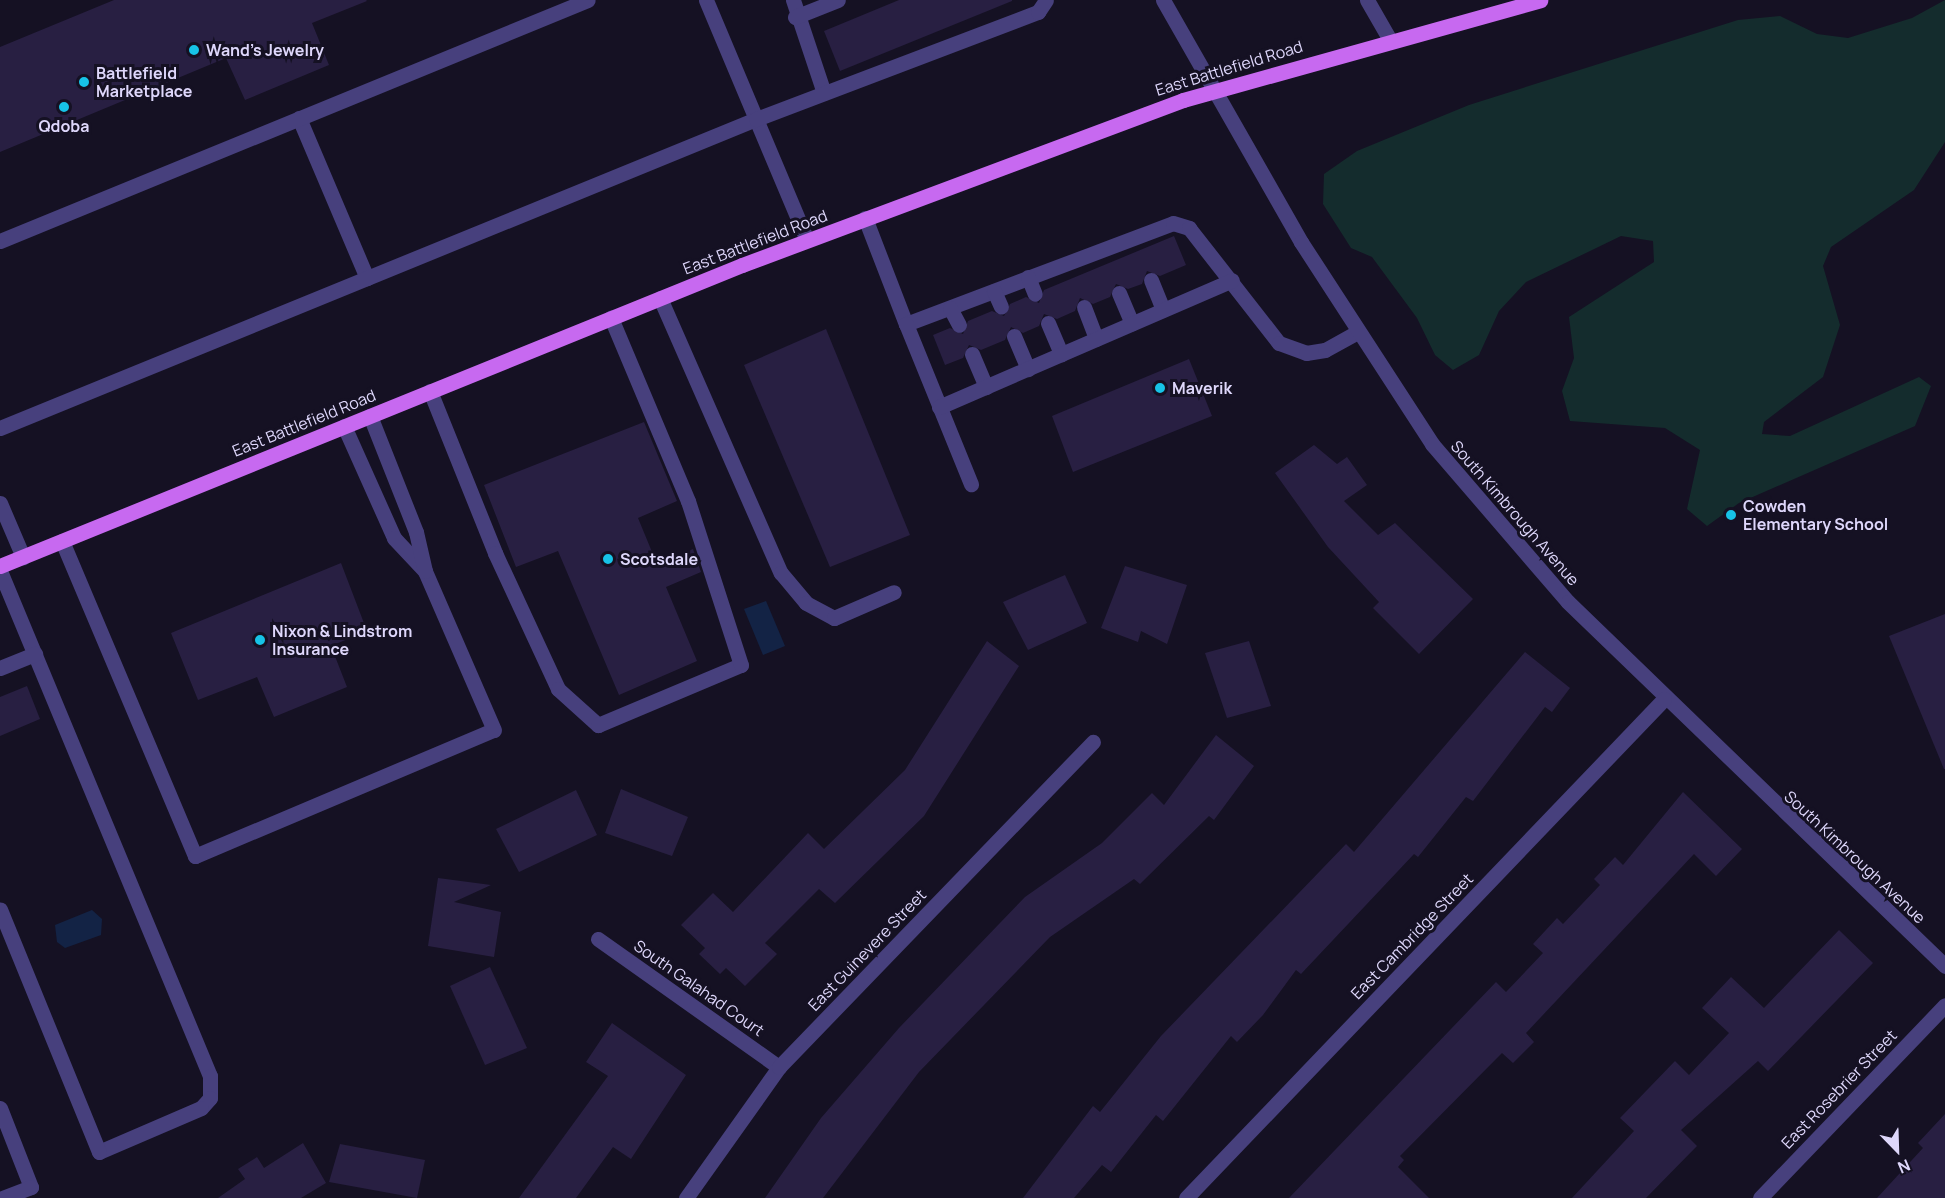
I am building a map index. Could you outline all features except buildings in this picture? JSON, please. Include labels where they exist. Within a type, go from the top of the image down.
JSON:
[{"type":"main road","name":"East Battlefield Road","points":[[0,569],[23,557],[660,298],[865,218],[1211,89],[1540,0]]},
{"type":"street","points":[[0,241],[588,0]]},
{"type":"street","points":[[706,0],[807,240]]},
{"type":"street","points":[[794,0],[795,17],[824,93]]},
{"type":"street","points":[[795,17],[838,0]]},
{"type":"street","points":[[0,428],[756,119],[1038,12],[1046,0]]},
{"type":"street","name":"South Kimbrough Avenue","points":[[1163,0],[1211,89],[1358,332],[1432,444],[1568,602],[1664,699],[1945,966]]},
{"type":"street","points":[[1367,0],[1390,40]]},
{"type":"street","points":[[298,118],[367,278]]},
{"type":"street","points":[[865,218],[971,484]]},
{"type":"street","points":[[906,324],[1065,263],[1104,256],[1136,243],[1173,223],[1189,228],[1232,280],[1279,343],[1306,353],[1325,350],[1358,332]]},
{"type":"street","points":[[1065,263],[1071,278]]},
{"type":"street","points":[[1028,277],[1035,294]]},
{"type":"street","points":[[1151,280],[1162,310]]},
{"type":"street","points":[[939,407],[1232,280]]},
{"type":"street","points":[[994,291],[1001,308]]},
{"type":"street","points":[[1119,293],[1132,323]]},
{"type":"street","points":[[660,298],[781,573],[806,603],[834,618],[894,592]]},
{"type":"street","points":[[1084,307],[1096,339]]},
{"type":"street","points":[[950,308],[959,325]]},
{"type":"street","points":[[430,391],[495,553],[558,689],[598,724],[741,665],[688,501],[611,318]]},
{"type":"street","points":[[1048,323],[1061,354]]},
{"type":"street","points":[[1014,336],[1028,369]]},
{"type":"street","points":[[972,354],[986,387]]},
{"type":"street","points":[[62,541],[195,856],[494,730],[425,571],[416,532],[370,416]]},
{"type":"street","points":[[344,426],[394,538],[425,571]]},
{"type":"street","points":[[0,503],[23,557]]},
{"type":"street","points":[[0,569],[210,1076],[210,1098],[201,1108],[99,1152],[0,909]]},
{"type":"street","points":[[0,668],[34,654]]},
{"type":"street","name":"East Cambridge Street","points":[[1186,1198],[1664,699]]},
{"type":"street","name":"East Guinevere Street","points":[[686,1198],[779,1067],[1093,742]]},
{"type":"street","name":"South Galahad Court","points":[[598,939],[779,1067]]},
{"type":"street","name":"East Rosebrier Street","points":[[1760,1198],[1945,1005]]},
{"type":"street","points":[[0,1108],[31,1187],[3,1198]]},
{"type":"green space","points":[[1945,0],[1945,142],[1914,190],[1831,247],[1823,266],[1840,325],[1823,377],[1764,422],[1762,434],[1790,436],[1919,377],[1931,386],[1915,426],[1739,503],[1707,526],[1687,509],[1700,450],[1665,428],[1570,421],[1562,391],[1574,358],[1569,317],[1654,262],[1653,241],[1621,236],[1526,282],[1499,311],[1479,355],[1453,370],[1435,355],[1417,318],[1372,257],[1351,248],[1323,204],[1324,174],[1357,151],[1469,105],[1738,20],[1780,16],[1817,34],[1848,38],[1912,18]]},
{"type":"water","points":[[766,601],[785,646],[763,655],[744,609]]},
{"type":"water","points":[[92,910],[102,919],[101,935],[65,948],[57,942],[55,925]]},
{"type":"place","name":"Wand's Jewelry","points":[[194,50]]},
{"type":"place","name":"Battlefield Marketplace","points":[[84,82]]},
{"type":"place","name":"Qdoba","points":[[64,107]]},
{"type":"place","name":"Maverik","points":[[1160,388]]},
{"type":"place","name":"Cowden Elementary School","points":[[1731,515]]},
{"type":"place","name":"Scotsdale","points":[[608,559]]},
{"type":"place","name":"Nixon & Lindstrom Insurance","points":[[260,640]]}]
